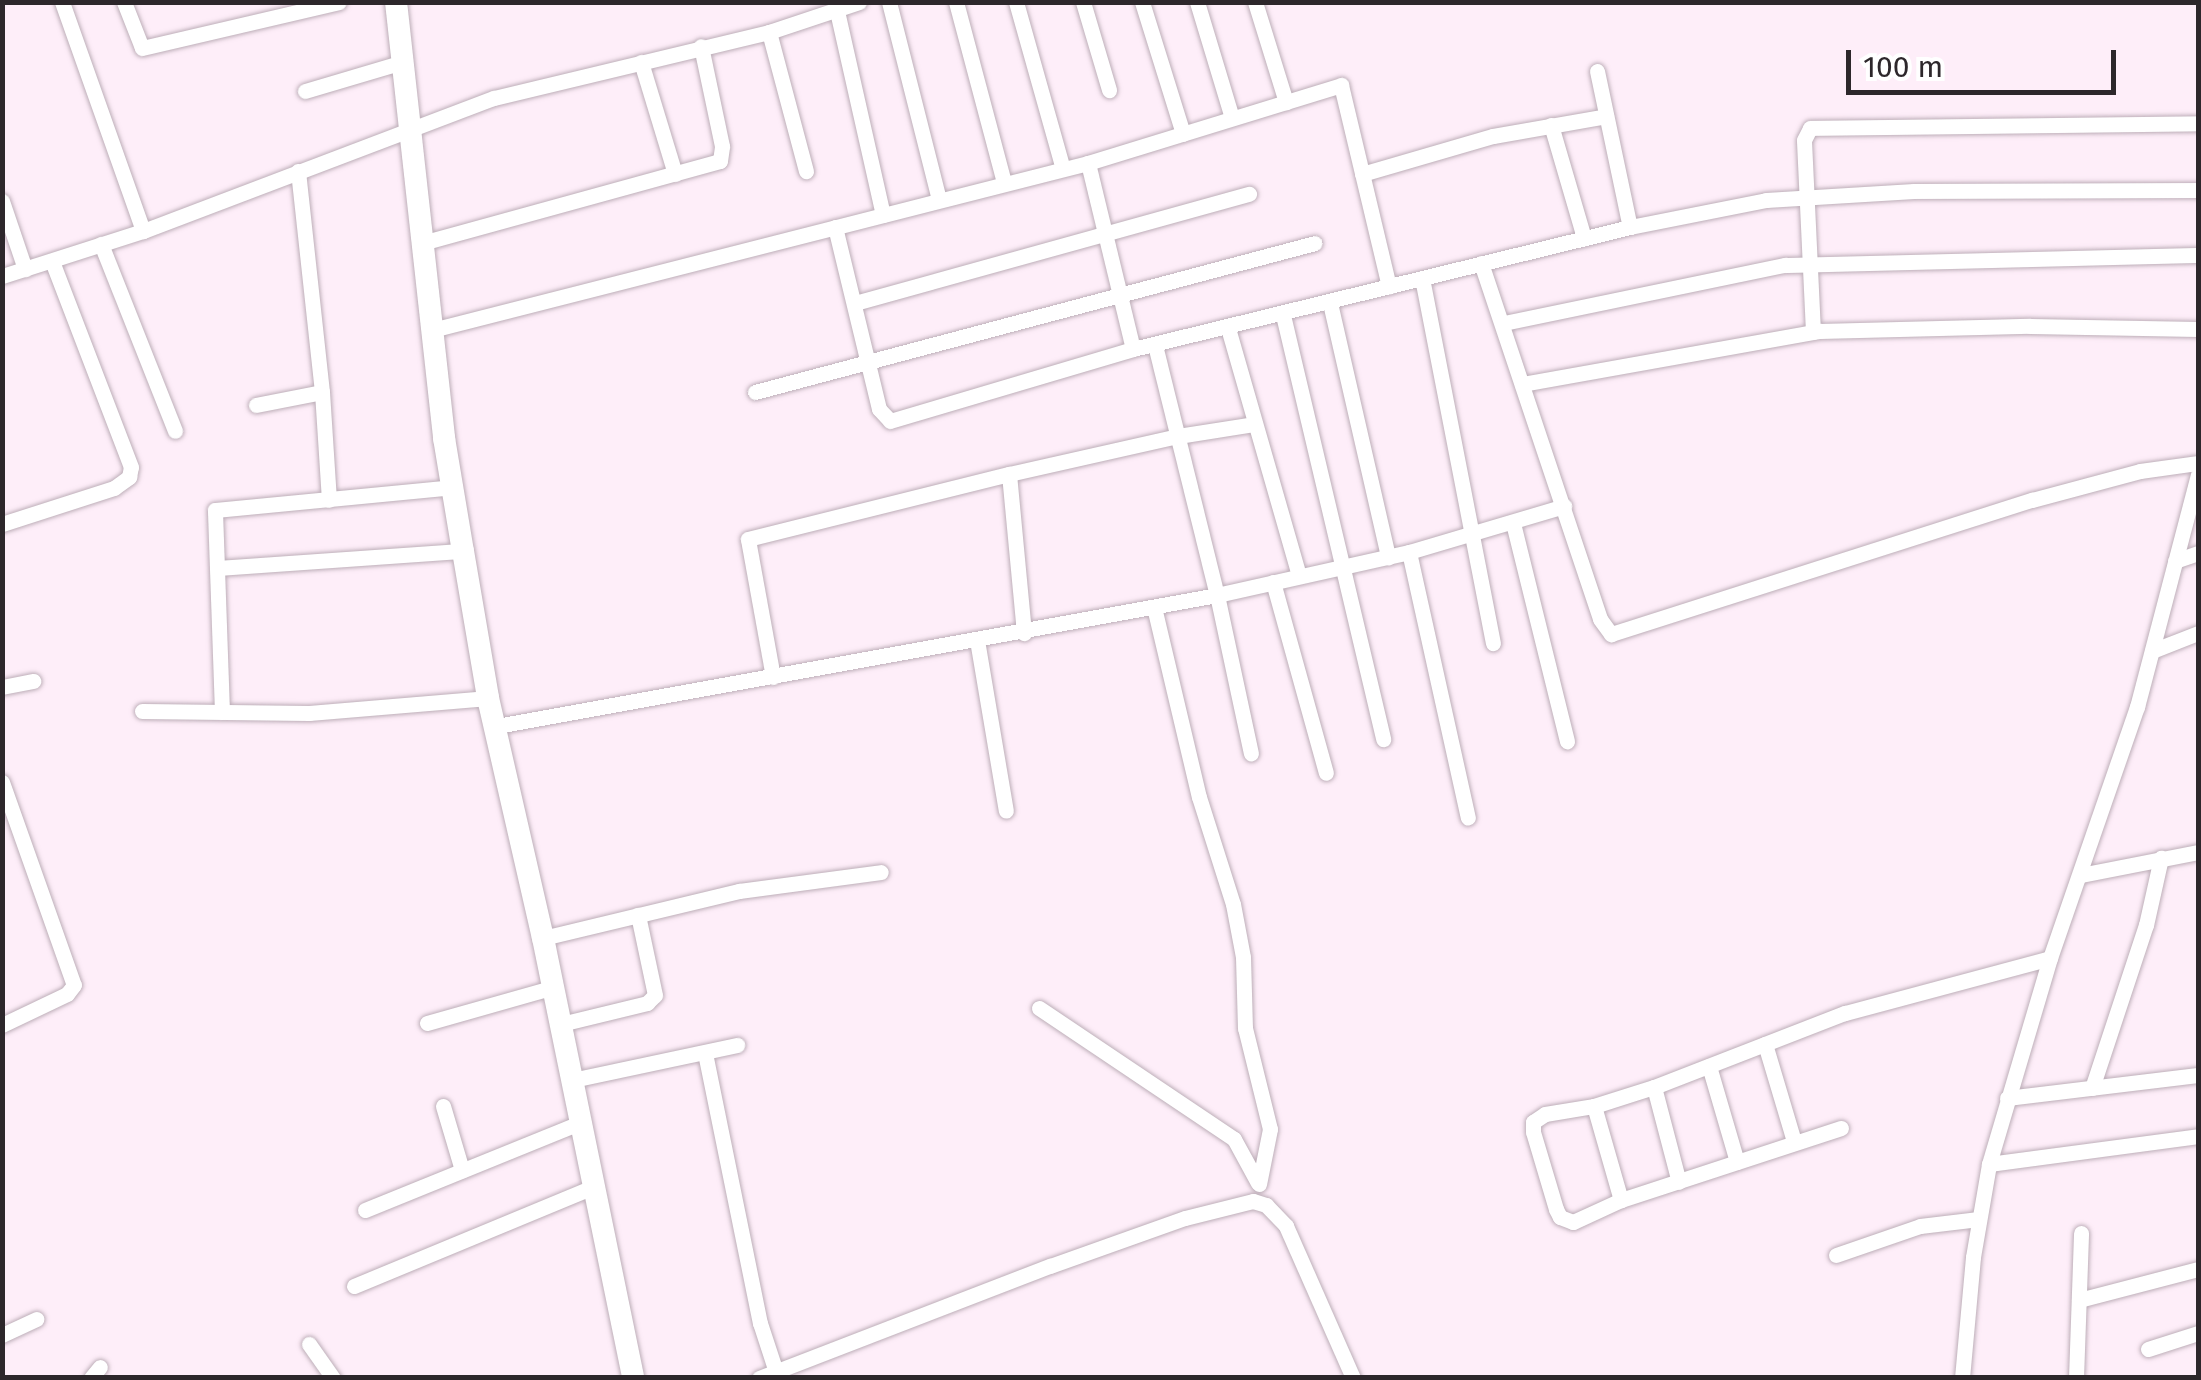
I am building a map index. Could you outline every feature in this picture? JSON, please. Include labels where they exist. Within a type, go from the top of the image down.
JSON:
[{"type":"street","points":[[62,2],[143,231]]},
{"type":"street","points":[[124,2],[142,48],[339,2]]},
{"type":"street","points":[[396,2],[452,487],[488,698],[544,938],[591,1188],[633,1378]]},
{"type":"street","points":[[2,276],[143,231],[494,98],[769,32],[859,2]]},
{"type":"street","points":[[889,2],[939,200]]},
{"type":"street","points":[[956,2],[1004,183]]},
{"type":"street","points":[[1016,2],[1062,169]]},
{"type":"street","points":[[1083,2],[1109,90]]},
{"type":"street","points":[[1142,2],[1183,134]]},
{"type":"street","points":[[1197,2],[1232,118]]},
{"type":"street","points":[[1255,2],[1286,102]]},
{"type":"street","points":[[837,11],[883,215]]},
{"type":"street","points":[[769,32],[806,171]]},
{"type":"street","points":[[422,243],[712,166],[722,155],[701,46]]},
{"type":"street","points":[[305,92],[402,62]]},
{"type":"street","points":[[641,62],[675,174]]},
{"type":"street","points":[[1597,71],[1630,227]]},
{"type":"street","points":[[432,330],[1088,163],[1340,85],[1389,286]]},
{"type":"street","points":[[1362,174],[1492,136],[1606,116]]},
{"type":"street","points":[[1813,332],[1805,132],[1816,126],[2198,123]]},
{"type":"street","points":[[1551,125],[1584,238]]},
{"type":"street","points":[[1088,163],[1133,350]]},
{"type":"street","points":[[298,171],[322,392],[328,500]]},
{"type":"street","points":[[834,228],[856,302],[879,409],[890,422],[1154,344],[1283,316],[1481,263],[1630,227],[1807,195],[2198,190]]},
{"type":"street","points":[[856,302],[1249,194]]},
{"type":"street","points":[[2,201],[25,269]]},
{"type":"street","points":[[756,392],[869,365],[1316,242]]},
{"type":"street","points":[[101,244],[176,431]]},
{"type":"street","points":[[1504,323],[1765,268],[1811,263],[2198,255]]},
{"type":"street","points":[[2,524],[114,488],[129,477],[131,467],[52,260]]},
{"type":"street","points":[[1481,263],[1600,618],[1611,634],[2032,500],[2140,472],[2198,463]]},
{"type":"street","points":[[1422,278],[1456,436],[1492,643]]},
{"type":"street","points":[[1330,303],[1388,556]]},
{"type":"street","points":[[1283,316],[1339,567],[1383,739]]},
{"type":"street","points":[[1522,384],[1813,332],[2030,326],[2198,328]]},
{"type":"street","points":[[1228,328],[1299,576]]},
{"type":"street","points":[[1154,344],[1217,594],[1251,753]]},
{"type":"street","points":[[256,406],[322,392]]},
{"type":"street","points":[[773,677],[748,540],[1010,474],[1178,436],[1255,424]]},
{"type":"street","points":[[1010,474],[1024,633]]},
{"type":"street","points":[[1962,1378],[1989,1164],[2050,958],[2081,875],[2152,651],[2198,475]]},
{"type":"street","points":[[222,712],[216,510],[452,487]]},
{"type":"street","points":[[497,726],[1154,607],[1410,552],[1564,506]]},
{"type":"street","points":[[1513,523],[1567,741]]},
{"type":"street","points":[[218,568],[463,551]]},
{"type":"street","points":[[1410,552],[1468,818]]},
{"type":"street","points":[[2175,561],[2198,553]]},
{"type":"street","points":[[1273,582],[1326,774]]},
{"type":"street","points":[[1154,607],[1200,797],[1233,904],[1243,958],[1245,1028],[1270,1129],[1258,1184]]},
{"type":"street","points":[[2152,651],[2198,634]]},
{"type":"street","points":[[977,640],[1006,812]]},
{"type":"street","points":[[2,688],[34,681]]},
{"type":"street","points":[[142,711],[309,713],[488,698]]},
{"type":"street","points":[[2,782],[74,984],[67,994],[2,1025]]},
{"type":"street","points":[[2081,875],[2198,852]]},
{"type":"street","points":[[2092,1088],[2146,925],[2162,858]]},
{"type":"street","points":[[544,938],[739,891],[880,872]]},
{"type":"street","points":[[561,1024],[648,1002],[656,995],[638,914]]},
{"type":"street","points":[[1841,1128],[1621,1200],[1573,1222],[1560,1217],[1533,1132],[1538,1116],[1594,1106],[1654,1087],[1860,1009],[2050,958]]},
{"type":"street","points":[[427,1023],[551,988]]},
{"type":"street","points":[[1040,1008],[1234,1139],[1266,1205],[1286,1226],[1353,1378]]},
{"type":"street","points":[[572,1080],[737,1044]]},
{"type":"street","points":[[1764,1044],[1794,1141]]},
{"type":"street","points":[[705,1053],[760,1323],[776,1372]]},
{"type":"street","points":[[1709,1066],[1737,1162]]},
{"type":"street","points":[[2008,1098],[2198,1075]]},
{"type":"street","points":[[1654,1087],[1679,1182]]},
{"type":"street","points":[[442,1106],[462,1170]]},
{"type":"street","points":[[1594,1106],[1621,1200]]},
{"type":"street","points":[[365,1210],[579,1123]]},
{"type":"street","points":[[1989,1164],[2198,1136]]},
{"type":"street","points":[[354,1286],[591,1188]]},
{"type":"street","points":[[759,1378],[1185,1218],[1238,1203],[1266,1205]]},
{"type":"street","points":[[1836,1255],[1920,1226],[1980,1219]]},
{"type":"street","points":[[2076,1378],[2081,1233]]},
{"type":"street","points":[[2079,1300],[2198,1269]]},
{"type":"street","points":[[2,1335],[36,1319]]},
{"type":"street","points":[[2148,1349],[2198,1333]]},
{"type":"street","points":[[309,1344],[333,1378]]}]
